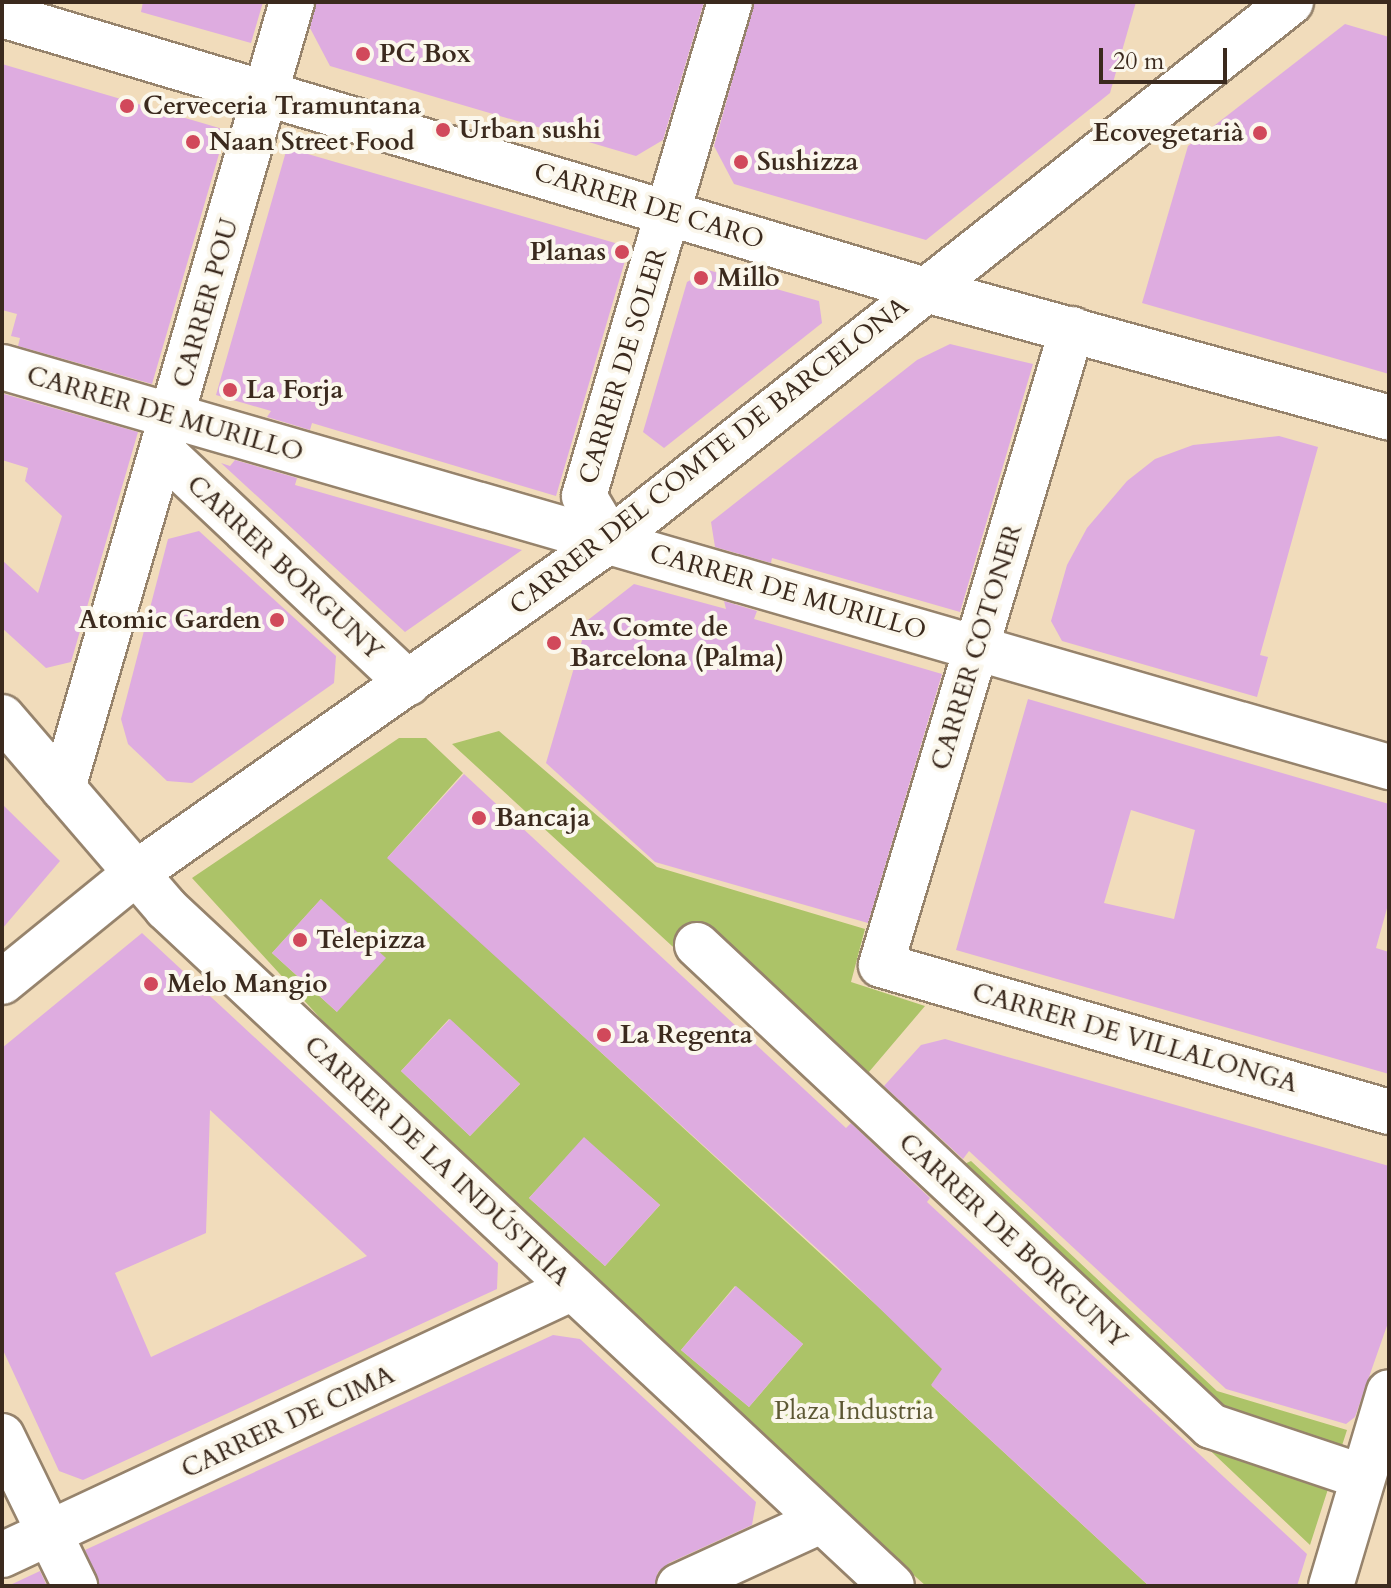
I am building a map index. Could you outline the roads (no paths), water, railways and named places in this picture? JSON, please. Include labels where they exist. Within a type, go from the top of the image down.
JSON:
[{"type":"street","name":"CARRER POU","points":[[63,788],[292,2]]},
{"type":"street","name":"CARRER DE SOLER","points":[[610,540],[584,496],[730,2]]},
{"type":"street","name":"CARRER DEL COMTE DE BARCELONA","points":[[2,982],[136,873],[610,540],[922,289],[1291,2]]},
{"type":"street","name":"CARRER DE CARO","points":[[2,15],[267,91],[922,289],[1389,418]]},
{"type":"street","name":"CARRER COTONER","points":[[881,965],[1072,329]]},
{"type":"street","name":"CARRER DE MURILLO","points":[[2,367],[168,435],[610,540],[1389,767]]},
{"type":"street","name":"CARRER BORGUNY","points":[[168,435],[408,683]]},
{"type":"street","name":"CARRER DE LA INDÚSTRIA","points":[[2,717],[166,908],[892,1586]]},
{"type":"street","name":"CARRER DE BORGUNY","points":[[697,945],[1211,1426],[1374,1465]]},
{"type":"street","name":"CARRER DE VILLALONGA","points":[[881,965],[1389,1112]]},
{"type":"street","name":"CARRER DE CIMA","points":[[2,1555],[573,1288]]},
{"type":"street","points":[[1331,1586],[1374,1465],[1389,1392]]},
{"type":"street","points":[[2,1436],[75,1586]]},
{"type":"street","points":[[679,1586],[821,1521]]},
{"type":"place","name":"PC Box","points":[[363,54]]},
{"type":"place","name":"Cerveceria Tramuntana","points":[[127,106]]},
{"type":"place","name":"Urban sushi","points":[[443,130]]},
{"type":"place","name":"Ecovegetarià","points":[[1260,133]]},
{"type":"place","name":"Naan Street Food","points":[[193,142]]},
{"type":"place","name":"Sushizza","points":[[741,162]]},
{"type":"place","name":"Planas","points":[[622,252]]},
{"type":"place","name":"Millo","points":[[701,278]]},
{"type":"place","name":"La Forja","points":[[230,390]]},
{"type":"place","name":"Atomic Garden","points":[[277,620]]},
{"type":"place","name":"Av. Comte de Barcelona (Palma)","points":[[554,643]]},
{"type":"place","name":"Bancaja","points":[[479,818]]},
{"type":"place","name":"Telepizza","points":[[300,940]]},
{"type":"place","name":"Melo Mangio","points":[[151,984]]},
{"type":"place","name":"La Regenta","points":[[604,1035]]},
{"type":"park label","name":"Plaza Industria","points":[[854,1411]]}]
